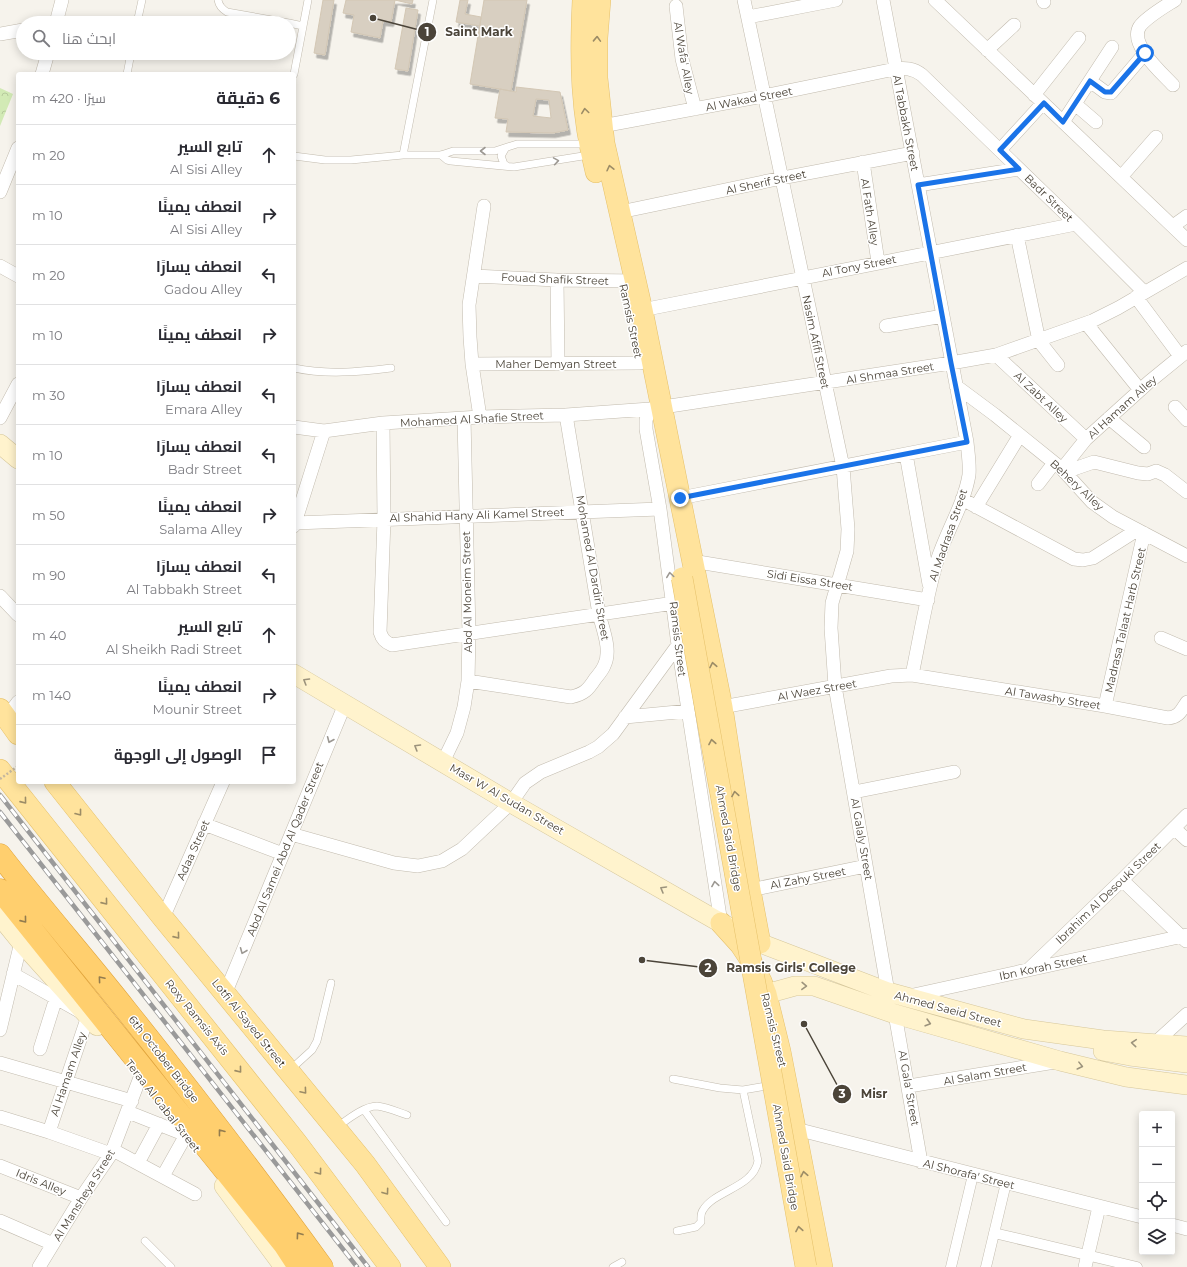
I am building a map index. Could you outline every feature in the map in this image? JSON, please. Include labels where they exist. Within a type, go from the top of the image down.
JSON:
[{"type":"highway","name":"6th October Bridge","points":[[0,856],[28,892],[126,1009],[281,1210],[322,1267]]},
{"type":"highway","name":"6th October Bridge","points":[[0,890],[284,1244],[300,1267]]},
{"type":"main road","name":"Ramsis Street","points":[[583,0],[581,68],[583,103],[591,149],[630,281],[642,310],[656,408]]},
{"type":"main road","name":"Ramsis Street","points":[[600,0],[597,38],[597,78],[602,126],[606,154],[620,212],[640,364],[656,408],[680,498],[687,570],[722,707],[750,890],[760,942]]},
{"type":"main road","name":"Ahmed Said Bridge","points":[[656,408],[687,570],[806,1267]]},
{"type":"main road","points":[[0,444],[16,457]]},
{"type":"main road","name":"Masr W Al Sudan Street","points":[[296,675],[511,803],[721,923]]},
{"type":"main road","name":"Roxy Ramsis Axis","points":[[0,770],[297,1143],[390,1267]]},
{"type":"main road","name":"Lotfi Al Sayed Street","points":[[57,784],[162,918],[365,1164],[440,1267]]},
{"type":"main road","name":"Teraa Al Gabal Street","points":[[0,916],[21,942],[142,1075],[284,1267]]},
{"type":"main road","name":"Ramsis Street","points":[[721,923],[735,938],[748,956],[766,994],[780,1050],[822,1267]]},
{"type":"main road","name":"Ahmed Saeid Street","points":[[721,923],[760,942],[897,994],[1024,1029],[1103,1040],[1187,1046]]},
{"type":"main road","name":"Ahmed Saeid Street","points":[[766,994],[795,986],[814,986],[895,1014],[1060,1061],[1126,1077],[1187,1085]]},
{"type":"main road","points":[[1024,1029],[1094,1049],[1137,1057],[1187,1063]]},
{"type":"street","points":[[58,16],[62,0]]},
{"type":"street","name":"Nasim Afifi Street","points":[[744,0],[843,467],[848,529],[847,551],[832,603],[831,628],[836,686]]},
{"type":"street","points":[[748,17],[836,0]]},
{"type":"street","name":"Al Tabbakh Street","points":[[883,0],[956,386]]},
{"type":"street","points":[[935,0],[1187,240]]},
{"type":"street","points":[[1173,85],[1141,48],[1138,36],[1140,27],[1156,12],[1175,0]]},
{"type":"street","name":"Al Wafa' Alley","points":[[676,6],[682,59],[694,109]]},
{"type":"street","points":[[987,50],[1014,25]]},
{"type":"street","points":[[0,34],[16,31]]},
{"type":"street","points":[[1000,150],[1039,99],[1079,38]]},
{"type":"street","points":[[1063,122],[1112,47]]},
{"type":"street","points":[[1090,81],[1105,92],[1111,92],[1145,53]]},
{"type":"street","points":[[43,72],[46,60]]},
{"type":"street","name":"Badr Street","points":[[895,69],[904,68],[917,72],[1076,224],[1140,295],[1183,353]]},
{"type":"street","name":"Al Wakad Street","points":[[602,126],[764,96],[895,69]]},
{"type":"street","points":[[1075,104],[1096,122]]},
{"type":"street","points":[[1121,177],[1156,137]]},
{"type":"street","points":[[0,192],[16,153]]},
{"type":"street","name":"Al Sherif Street","points":[[620,212],[782,178],[912,153]]},
{"type":"street","name":"Al Fath Alley","points":[[863,162],[878,262]]},
{"type":"street","points":[[918,185],[1019,169]]},
{"type":"street","points":[[480,417],[472,364],[469,305],[484,206]]},
{"type":"street","points":[[1173,226],[1187,216]]},
{"type":"street","name":"Al Tony Street","points":[[642,310],[878,262],[1076,224]]},
{"type":"street","points":[[1017,235],[1039,341],[1058,365]]},
{"type":"street","points":[[0,266],[16,275]]},
{"type":"street","name":"Al Shmaa Street","points":[[656,408],[825,383],[996,355],[1039,341],[1086,323],[1118,308],[1186,271]]},
{"type":"street","name":"Fouad Shafik Street","points":[[474,276],[557,280],[630,281]]},
{"type":"street","points":[[557,280],[558,364]]},
{"type":"street","points":[[886,326],[943,316]]},
{"type":"street","points":[[1086,323],[1140,390]]},
{"type":"street","name":"Al Hamam Alley","points":[[1038,484],[1060,468],[1086,439],[1183,353]]},
{"type":"street","name":"Al Zabt Alley","points":[[996,355],[1086,439]]},
{"type":"street","name":"Maher Demyan Street","points":[[472,364],[640,364]]},
{"type":"street","name":"Behery Alley","points":[[956,386],[1060,468],[1092,502],[1113,517],[1187,556]]},
{"type":"street","name":"Al Madrasa Street","points":[[912,675],[937,561],[962,499],[969,475],[967,442],[956,386]]},
{"type":"street","points":[[0,418],[16,388]]},
{"type":"street","points":[[1175,407],[1187,420]]},
{"type":"street","name":"Mohamed Al Shafie Street","points":[[296,427],[324,431],[383,423],[480,417],[566,415],[656,408]]},
{"type":"street","name":"Ramsis Street","points":[[656,408],[646,420],[646,429],[660,509],[674,603],[678,645],[721,923]]},
{"type":"street","name":"Mohamed Al Dardiri Street","points":[[468,681],[571,697],[581,695],[589,688],[605,665],[607,643],[599,614],[566,415]]},
{"type":"street","name":"Abd Al Moneim Street","points":[[443,762],[457,733],[464,708],[468,681],[469,633],[464,418]]},
{"type":"street","points":[[1109,418],[1144,447]]},
{"type":"street","points":[[383,423],[384,519],[380,632],[386,643],[392,645],[674,603]]},
{"type":"street","points":[[296,518],[324,431]]},
{"type":"street","points":[[976,507],[1020,435]]},
{"type":"street","points":[[680,498],[967,442]]},
{"type":"street","points":[[906,454],[929,595]]},
{"type":"street","points":[[1060,468],[1094,462],[1138,473],[1148,474],[1156,471],[1165,474],[1187,491]]},
{"type":"street","points":[[962,499],[1074,559],[1082,560],[1093,558],[1141,531]]},
{"type":"street","name":"Al Shahid Hany Ali Kamel Street","points":[[296,524],[384,519],[660,509]]},
{"type":"street","name":"Madrasa Talaat Harb Street","points":[[1105,706],[1141,531]]},
{"type":"street","name":"Sidi Eissa Street","points":[[687,570],[929,595]]},
{"type":"street","points":[[0,596],[16,613]]},
{"type":"street","points":[[1161,638],[1187,649]]},
{"type":"street","points":[[291,834],[394,863],[418,866],[442,861],[462,849],[511,803],[525,783],[541,772],[580,757],[598,747],[613,734],[678,645]]},
{"type":"street","name":"Al Tawashy Street","points":[[912,675],[1105,706],[1168,718],[1175,718],[1187,702]]},
{"type":"street","name":"Al Waez Street","points":[[722,707],[891,676],[912,675]]},
{"type":"street","name":"Al Galaly Street","points":[[836,686],[866,866],[897,994]]},
{"type":"street","name":"Abd Al Samei Abd Al Qader Street","points":[[225,994],[345,704]]},
{"type":"street","points":[[625,717],[688,711]]},
{"type":"street","points":[[854,792],[954,772]]},
{"type":"street","name":"Adaa Street","points":[[162,918],[222,784]]},
{"type":"street","name":"Ibrahim Al Desouki Street","points":[[1028,970],[1187,815]]},
{"type":"street","points":[[204,824],[283,854]]},
{"type":"street","points":[[1174,828],[1187,840]]},
{"type":"street","name":"Al Zahy Street","points":[[750,890],[866,866]]},
{"type":"street","points":[[1122,880],[1185,938]]},
{"type":"street","name":"Ibn Korah Street","points":[[897,994],[1028,970],[1185,938]]},
{"type":"street","points":[[0,1030],[21,942]]},
{"type":"street","points":[[13,974],[88,1016]]},
{"type":"street","points":[[40,1049],[56,998]]},
{"type":"street","name":"Al Gala' Street","points":[[895,1014],[922,1162]]},
{"type":"street","points":[[1154,1044],[1187,1014]]},
{"type":"street","name":"Al Hamam Alley","points":[[49,1132],[88,1016]]},
{"type":"street","name":"Al Salam Street","points":[[909,1086],[1060,1061]]},
{"type":"street","points":[[0,1062],[66,1082],[130,1107],[159,1124],[186,1135],[163,1176]]},
{"type":"street","name":"Al Mansheya Street","points":[[39,1267],[81,1198],[112,1152],[142,1075]]},
{"type":"street","points":[[0,1117],[112,1152],[138,1163],[195,1194]]},
{"type":"street","points":[[138,1163],[159,1124]]},
{"type":"street","name":"Al Shorafa' Street","points":[[796,1129],[1139,1216]]},
{"type":"street","name":"Idris Alley","points":[[0,1166],[29,1176],[81,1198]]},
{"type":"street","points":[[951,1267],[973,1175]]},
{"type":"street","points":[[986,1267],[1006,1183]]},
{"type":"street","points":[[1086,1261],[1099,1207]]},
{"type":"street","points":[[0,1221],[53,1244]]},
{"type":"street","points":[[1175,1226],[1187,1228]]},
{"type":"street","points":[[994,1233],[1086,1261],[1131,1266]]},
{"type":"lane","points":[[139,16],[142,0]]},
{"type":"lane","points":[[218,0],[219,4],[227,12],[250,16]]},
{"type":"lane","points":[[294,72],[308,0]]},
{"type":"lane","points":[[403,155],[433,0]]},
{"type":"lane","points":[[296,24],[303,26]]},
{"type":"lane","points":[[127,72],[130,60]]},
{"type":"lane","points":[[296,156],[325,160],[351,160],[403,155],[440,155],[452,151],[495,151],[517,144],[591,149]]},
{"type":"lane","points":[[505,149],[501,156],[504,164],[507,166]]},
{"type":"lane","points":[[440,155],[447,160],[520,166],[591,149]]},
{"type":"lane","points":[[296,368],[312,372],[354,372],[391,368]]},
{"type":"lane","points":[[288,1071],[305,1058],[315,1045],[331,983]]},
{"type":"lane","points":[[673,1079],[720,1088],[743,1090],[786,1082]]},
{"type":"lane","points":[[677,1231],[696,1226],[701,1222],[702,1212],[709,1203],[747,1179],[754,1172],[757,1166],[758,1161],[743,1090]]},
{"type":"lane","points":[[335,1128],[368,1107],[376,1106],[407,1115]]},
{"type":"lane","points":[[364,1110],[446,1222]]},
{"type":"lane","points":[[145,1241],[171,1267]]},
{"type":"lane","points":[[613,1267],[622,1262]]},
{"type":"path","points":[[0,779],[16,767]]},
{"type":"green space","points":[[0,88],[13,94],[0,126]]},
{"type":"building","points":[[323,0],[334,0],[325,55],[314,53]]},
{"type":"building","points":[[346,0],[395,0],[391,22],[383,21],[380,38],[351,32],[354,15],[343,13]]},
{"type":"building","points":[[395,0],[413,0],[412,4]]},
{"type":"building","points":[[460,0],[468,0],[465,14],[481,17],[480,26],[456,22]]},
{"type":"building","points":[[484,0],[527,0],[511,91],[470,84]]},
{"type":"building","points":[[406,8],[418,10],[408,71],[395,69]]},
{"type":"building","points":[[516,87],[560,92],[568,130],[553,133],[506,132],[508,119],[495,118],[500,89],[516,92]],"holes":[[[536,99],[549,100],[551,118],[533,116]]]},
{"type":"railway","points":[[0,795],[368,1267]]},
{"type":"railway","points":[[0,812],[357,1267]]},
{"type":"place","name":"Saint Mark","points":[[373,18]]},
{"type":"place","name":"Ramsis Girls' College","points":[[642,960]]},
{"type":"place","name":"Misr","points":[[804,1024]]},
{"type":"route","points":[[680,498],[967,442],[918,185],[1019,169],[1000,150],[1044,103],[1063,122],[1090,81],[1105,92],[1111,92],[1145,53]]}]
